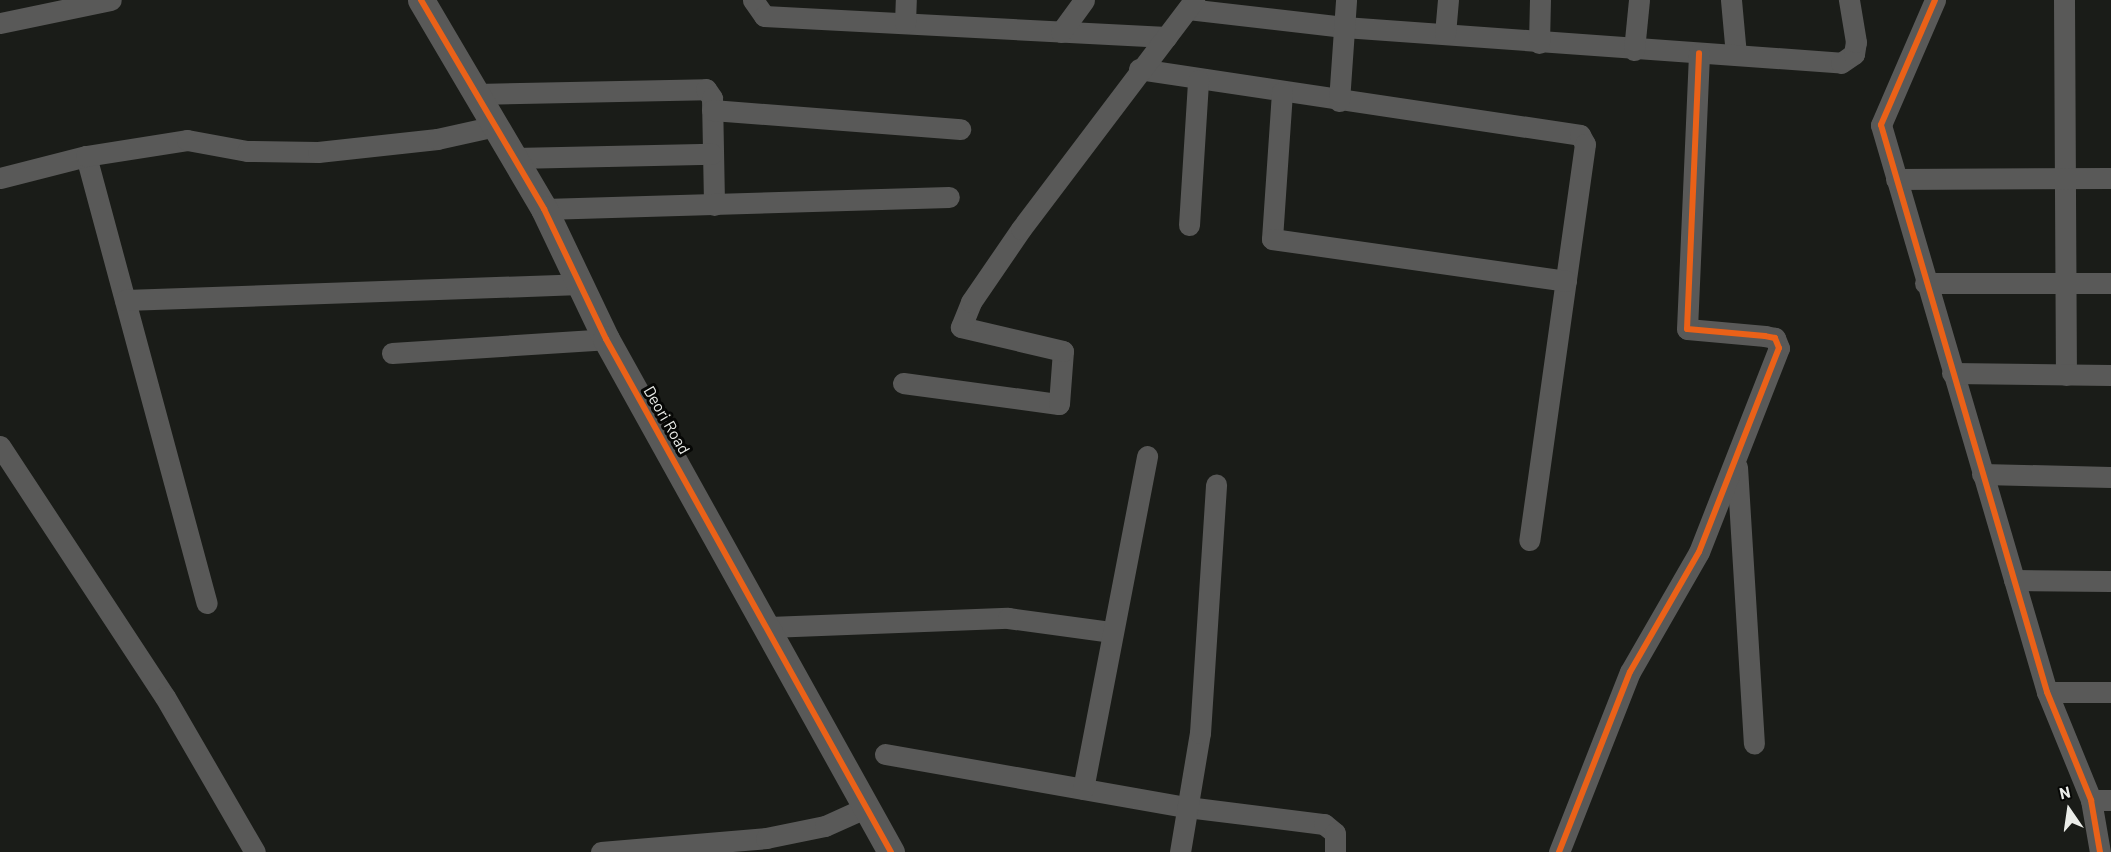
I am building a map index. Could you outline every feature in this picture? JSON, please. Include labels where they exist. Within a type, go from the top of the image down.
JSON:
[{"type":"street","points":[[0,23],[111,0]]},
{"type":"street","name":"Deori Road","points":[[421,0],[544,209],[606,339],[891,852]]},
{"type":"street","points":[[753,0],[764,16],[1166,37]]},
{"type":"street","points":[[905,22],[906,0]]},
{"type":"street","points":[[1061,32],[1084,0]]},
{"type":"street","points":[[1339,101],[1346,0]]},
{"type":"street","points":[[1445,34],[1448,0]]},
{"type":"street","points":[[1539,43],[1540,0]]},
{"type":"street","points":[[1634,50],[1639,0]]},
{"type":"street","points":[[1731,0],[1736,55]]},
{"type":"street","points":[[903,383],[1059,404],[1063,351],[961,327],[971,302],[1021,229],[1139,69],[1191,5],[1344,27],[1634,50],[1848,61],[1856,42],[1849,0]]},
{"type":"street","points":[[1935,0],[1881,116],[1924,283],[2047,692],[2101,800],[2100,852]]},
{"type":"street","points":[[2064,0],[2062,177],[2066,375]]},
{"type":"street","points":[[1559,852],[1629,672],[1688,573],[1736,460],[1779,343],[1765,336],[1687,329],[1699,53]]},
{"type":"street","points":[[1139,69],[1198,80],[1580,135],[1585,144],[1529,540]]},
{"type":"street","points":[[1189,225],[1198,80]]},
{"type":"street","points":[[476,94],[704,87],[712,98],[714,205]]},
{"type":"street","points":[[1282,92],[1272,239],[1566,280]]},
{"type":"street","points":[[712,110],[960,129]]},
{"type":"street","points":[[0,178],[86,156],[187,140],[246,151],[318,152],[437,139],[496,126]]},
{"type":"street","points":[[514,158],[712,154]]},
{"type":"street","points":[[86,156],[207,603]]},
{"type":"street","points":[[1896,179],[2111,178]]},
{"type":"street","points":[[544,209],[949,197]]},
{"type":"street","points":[[1924,283],[2111,283]]},
{"type":"street","points":[[125,300],[580,284]]},
{"type":"street","points":[[392,353],[606,339]]},
{"type":"street","points":[[1952,373],[2111,375]]},
{"type":"street","points":[[0,446],[165,697],[255,852]]},
{"type":"street","points":[[1083,789],[1147,456]]},
{"type":"street","points":[[1736,460],[1754,743]]},
{"type":"street","points":[[1982,474],[2111,477]]},
{"type":"street","points":[[1180,852],[1200,733],[1216,485]]},
{"type":"street","points":[[2014,580],[2111,581]]},
{"type":"street","points":[[768,627],[1008,618],[1112,632]]},
{"type":"street","points":[[2047,692],[2111,692]]},
{"type":"street","points":[[885,754],[1187,807],[1324,824],[1335,832],[1335,852]]},
{"type":"street","points":[[601,852],[766,838],[825,826],[867,807]]},
{"type":"cycle path","points":[[421,0],[544,209],[606,339],[891,852]]},
{"type":"cycle path","points":[[1935,0],[1881,125],[2047,692],[2091,800],[2100,852]]},
{"type":"cycle path","points":[[1559,852],[1630,672],[1699,552],[1779,348],[1775,338],[1687,329],[1699,53]]}]
